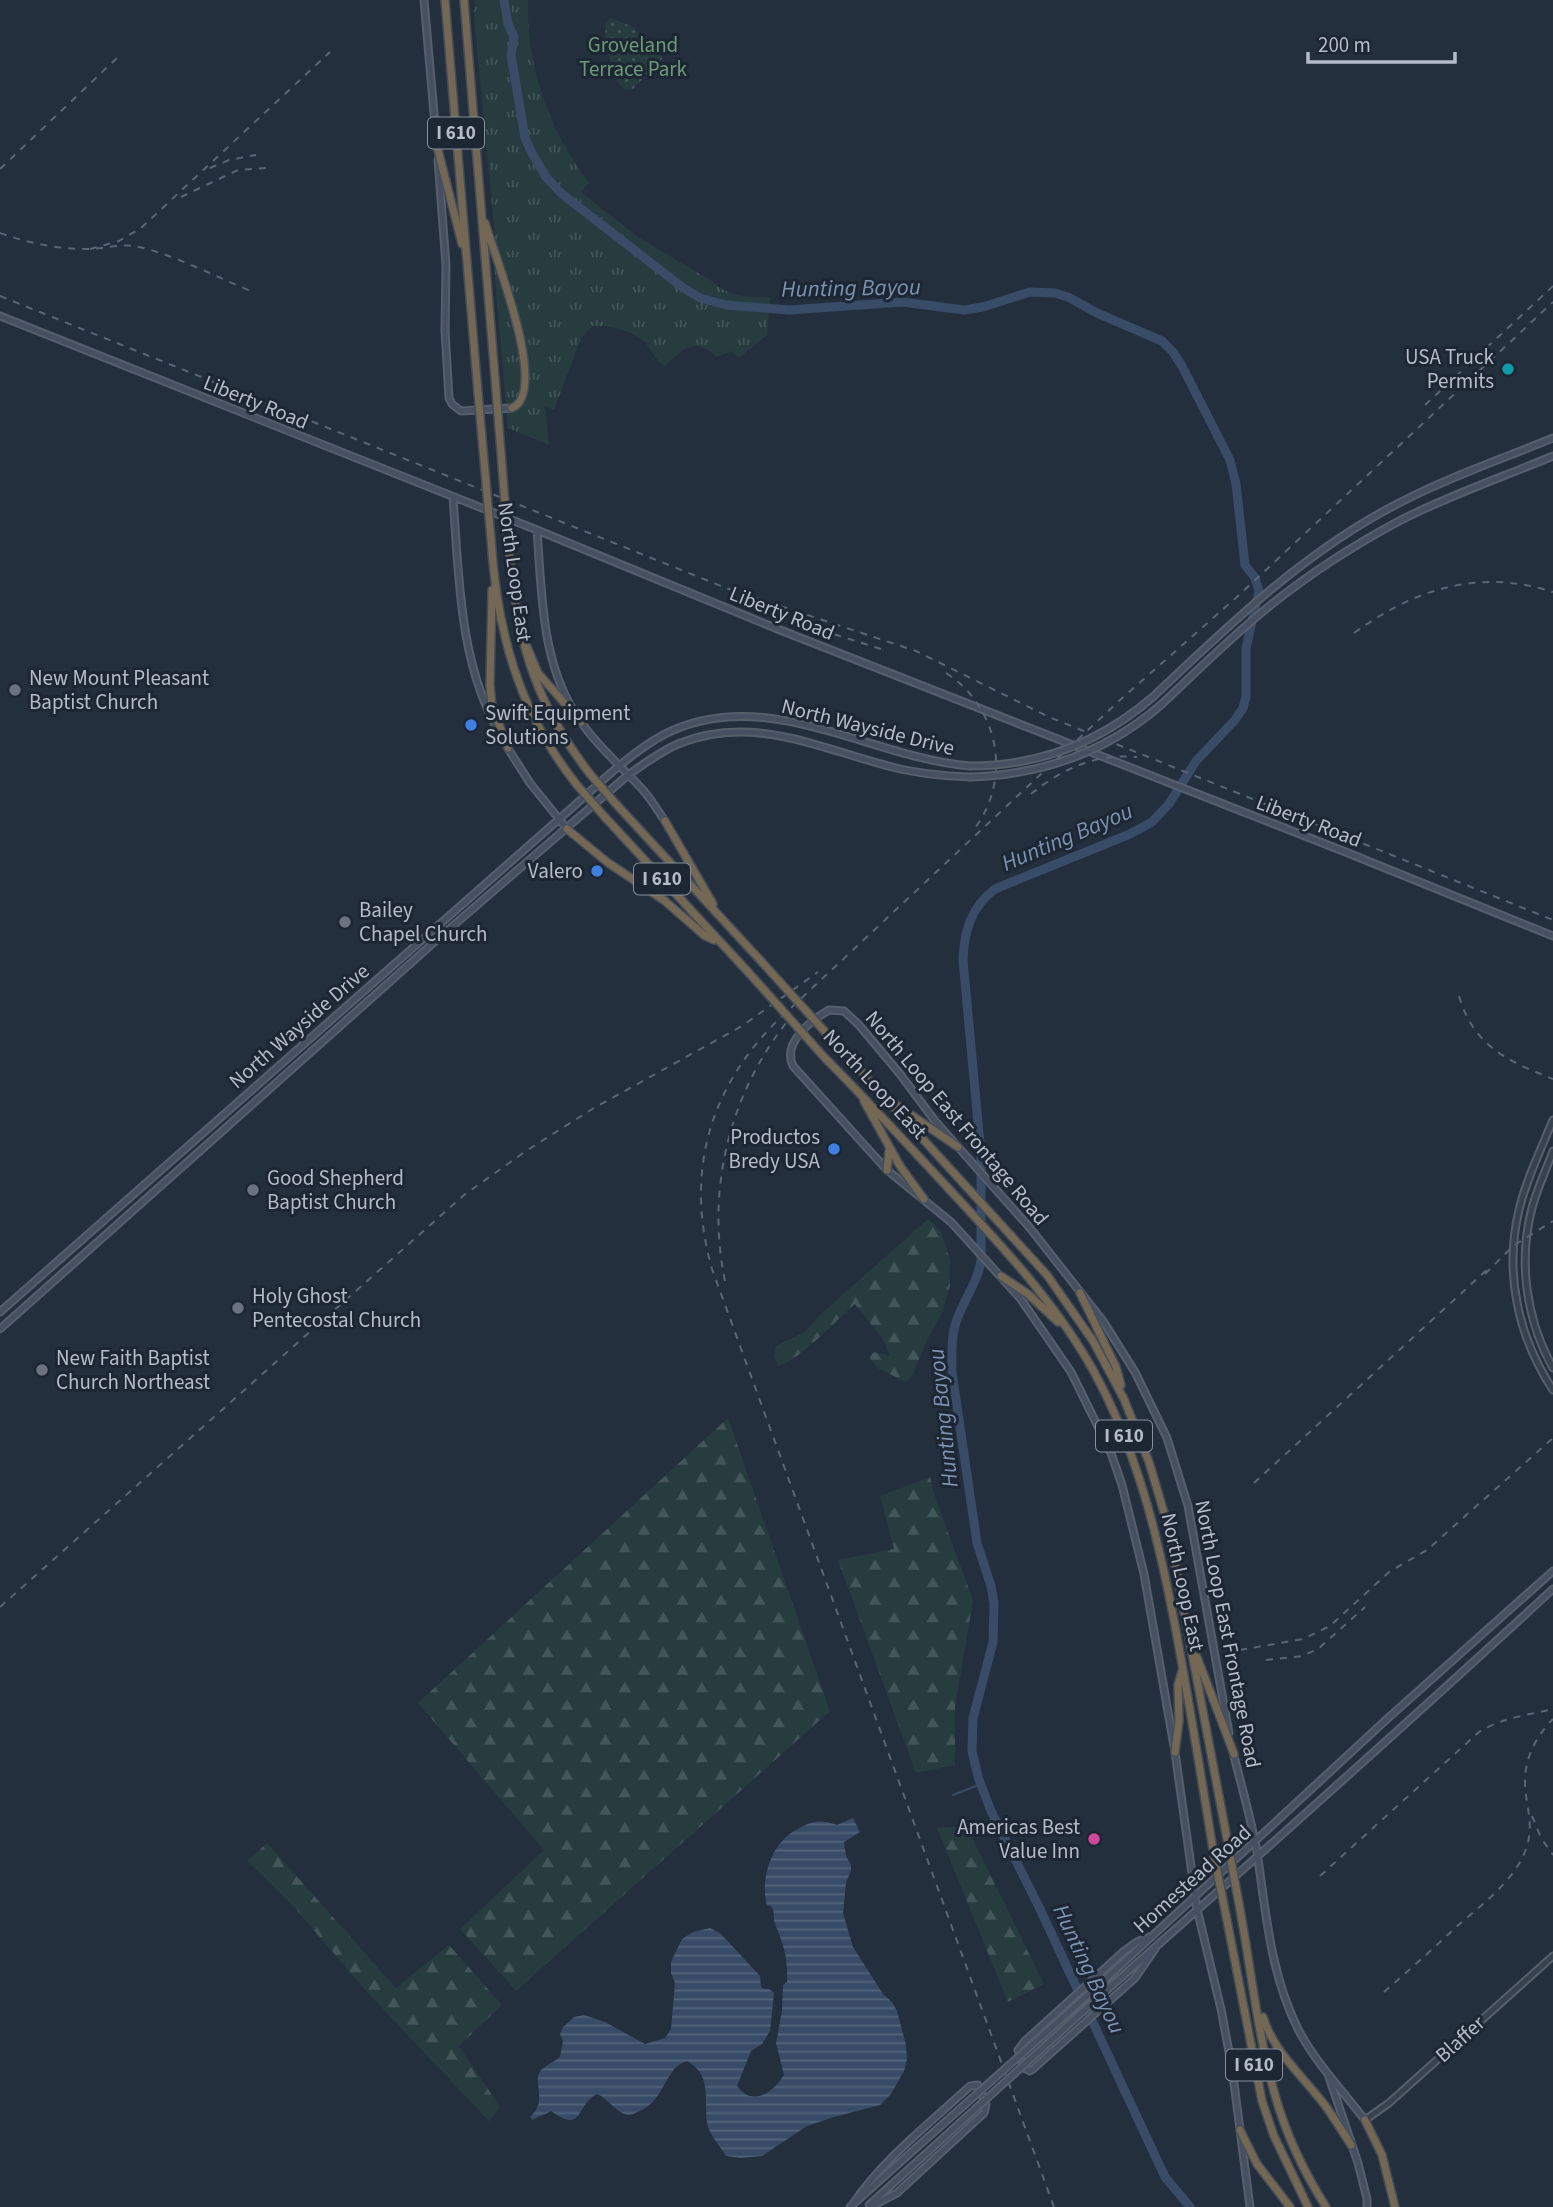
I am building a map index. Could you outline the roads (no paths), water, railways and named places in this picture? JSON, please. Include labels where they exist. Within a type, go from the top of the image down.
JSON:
[{"type":"highway","name":"North Loop East","points":[[445,0],[493,572],[501,627],[518,682],[549,746],[577,785],[824,1057],[995,1238],[1042,1292],[1092,1369],[1126,1442],[1146,1498],[1160,1549],[1183,1667],[1214,1856],[1262,2101],[1274,2136],[1308,2207]]},
{"type":"highway","name":"North Loop East","points":[[466,0],[508,541],[518,623],[524,651],[541,697],[563,737],[615,804],[1047,1275],[1093,1341],[1124,1399],[1149,1462],[1168,1526],[1266,2060],[1275,2096],[1300,2162],[1326,2207]]},
{"type":"highway","points":[[437,146],[467,266]]},
{"type":"highway","points":[[481,209],[511,300],[523,351],[525,393],[512,408]]},
{"type":"highway","points":[[493,572],[490,685],[492,706],[508,748]]},
{"type":"highway","points":[[518,623],[538,673],[581,723]]},
{"type":"highway","points":[[665,821],[718,914]]},
{"type":"highway","points":[[567,829],[607,862],[665,901],[705,936],[720,943]]},
{"type":"highway","points":[[859,1092],[886,1143],[924,1199]]},
{"type":"highway","points":[[884,1096],[958,1147]]},
{"type":"highway","points":[[886,1143],[890,1154],[887,1170]]},
{"type":"highway","points":[[1001,1276],[1034,1299],[1069,1333]]},
{"type":"highway","points":[[1080,1293],[1116,1367],[1124,1399]]},
{"type":"highway","points":[[1190,1640],[1234,1754]]},
{"type":"highway","points":[[1175,1752],[1179,1721],[1178,1685],[1183,1667]]},
{"type":"highway","points":[[1255,1990],[1268,2032],[1277,2047],[1326,2108],[1351,2145]]},
{"type":"highway","points":[[1365,2120],[1382,2155],[1395,2207]]},
{"type":"highway","points":[[1240,2130],[1257,2164],[1290,2207]]},
{"type":"main road","points":[[424,0],[446,265],[445,331],[449,398],[461,411],[512,408]]},
{"type":"main road","name":"Liberty Road","points":[[0,316],[775,628],[1553,936]]},
{"type":"main road","name":"North Wayside Drive","points":[[0,1312],[559,819],[621,766],[665,734],[701,723],[751,717],[809,726],[931,761],[970,766],[1019,763],[1072,748],[1116,726],[1154,696],[1274,585],[1330,545],[1401,502],[1553,438]]},
{"type":"main road","points":[[1519,452],[1525,468]]},
{"type":"main road","name":"North Wayside Drive","points":[[0,1329],[440,937],[628,775],[677,744],[712,733],[767,732],[919,773],[970,777],[1030,771],[1082,755],[1125,733],[1162,704],[1270,605],[1323,567],[1403,519],[1553,456]]},
{"type":"main road","points":[[453,497],[468,648],[484,700],[508,748],[530,783],[567,829]]},
{"type":"main road","points":[[537,530],[544,622],[551,656],[564,692],[581,723],[645,792],[665,821]]},
{"type":"main road","name":"North Loop East Frontage Road","points":[[1250,2207],[1221,2009],[1197,1909],[1175,1752],[1144,1574],[1122,1485],[1093,1413],[1054,1345],[1001,1276],[951,1222],[887,1170],[790,1061],[795,1040],[829,1010],[844,1011],[859,1024],[958,1147],[1030,1228],[1103,1321],[1135,1372],[1158,1417],[1179,1472],[1188,1506],[1234,1754],[1255,1843],[1267,1926],[1283,1994],[1299,2031],[1328,2074],[1365,2120]]},
{"type":"main road","name":"Homestead Road","points":[[851,2206],[1096,1988],[1387,1719],[1553,1571]]},
{"type":"main road","name":"Homestead Road","points":[[868,2207],[1476,1661],[1553,1588]]},
{"type":"main road","points":[[1512,1609],[1520,1619]]},
{"type":"main road","points":[[1465,1650],[1476,1661]]},
{"type":"main road","points":[[1387,1719],[1398,1730]]},
{"type":"main road","points":[[1335,1769],[1344,1780]]},
{"type":"main road","points":[[1152,1936],[1131,1945],[1020,2045],[1018,2054],[1024,2068],[1033,2069],[1142,1971],[1158,1944]]},
{"type":"main road","points":[[1328,2074],[1367,2199],[1367,2207]]},
{"type":"main road","points":[[851,2206],[870,2180],[913,2138],[970,2086],[978,2085],[986,2105],[984,2113],[897,2193],[868,2207]]},
{"type":"street","points":[[1553,1120],[1525,1191],[1517,1219],[1513,1258],[1517,1301],[1525,1335],[1533,1356],[1553,1390]]},
{"type":"street","points":[[1553,1151],[1532,1207],[1525,1261],[1528,1299],[1538,1334],[1553,1367]]},
{"type":"street","points":[[1517,1301],[1528,1299]]},
{"type":"street","name":"Blaffer","points":[[1365,2120],[1389,2103],[1553,1956]]},
{"type":"water","points":[[853,1818],[860,1832],[844,1842],[851,1870],[846,1883],[843,1913],[853,1947],[897,2011],[906,2045],[904,2071],[891,2094],[880,2105],[807,2126],[762,2156],[726,2156],[708,2126],[704,2080],[687,2061],[674,2070],[656,2099],[632,2115],[621,2112],[597,2094],[574,2119],[562,2118],[551,2111],[533,2120],[530,2117],[538,2104],[538,2075],[543,2068],[560,2057],[563,2041],[560,2034],[563,2027],[574,2017],[584,2015],[605,2022],[645,2044],[665,2038],[671,2029],[675,1983],[671,1962],[682,1939],[693,1932],[710,1928],[720,1933],[760,1976],[761,1987],[774,1993],[770,2031],[762,2044],[751,2051],[737,2086],[749,2096],[762,2095],[774,2087],[784,2075],[776,2043],[782,2011],[783,1985],[787,1982],[787,1974],[785,1952],[774,1922],[773,1911],[766,1901],[767,1870],[781,1842],[796,1830],[816,1822],[837,1825]]},
{"type":"waterway","name":"Hunting Bayou","points":[[504,0],[508,24],[514,37],[511,55],[525,138],[546,177],[562,194],[682,287],[700,298],[726,305],[789,310],[903,302],[964,310],[983,307],[1030,292],[1055,293],[1068,297],[1097,313],[1162,341],[1173,352],[1230,460],[1236,484],[1245,565],[1255,578],[1259,591],[1246,648],[1246,697],[1243,708],[1196,761],[1169,804],[1152,822],[1130,834],[995,889],[980,904],[970,920],[963,960],[981,1155],[981,1260],[977,1276],[956,1322],[952,1353],[952,1372],[977,1543],[994,1603],[993,1642],[973,1718],[972,1751],[979,1780],[991,1811],[1039,1907],[1165,2177],[1190,2207]]},
{"type":"waterway","points":[[953,1795],[981,1784]]},
{"type":"railway","points":[[90,249],[119,241],[141,228],[330,52]]},
{"type":"railway","points":[[0,169],[117,58]]},
{"type":"railway","points":[[210,168],[229,160],[256,155]]},
{"type":"railway","points":[[181,197],[238,170],[267,168]]},
{"type":"railway","points":[[0,233],[56,247],[91,249],[129,246],[148,249],[251,291]]},
{"type":"railway","points":[[1425,405],[1553,286]]},
{"type":"railway","points":[[0,296],[726,588],[916,651],[1049,717],[1553,920]]},
{"type":"railway","points":[[1054,2207],[712,1269],[704,1234],[701,1200],[708,1135],[734,1076],[753,1048],[777,1021],[1120,700],[1238,596],[1553,302]]},
{"type":"railway","points":[[1354,633],[1400,605],[1449,587],[1499,582],[1553,592]]},
{"type":"railway","points":[[821,630],[884,650]]},
{"type":"railway","points":[[946,673],[964,687],[978,705],[994,744],[994,787],[987,808],[975,828]]},
{"type":"railway","points":[[1031,794],[1067,770],[1094,760],[1137,757]]},
{"type":"railway","points":[[0,1607],[464,1195],[594,1108],[742,1026],[818,972]]},
{"type":"railway","points":[[1459,996],[1474,1028],[1483,1040],[1521,1066],[1553,1079]]},
{"type":"railway","points":[[725,1281],[719,1213],[727,1145],[750,1081],[766,1051],[786,1023]]},
{"type":"railway","points":[[1485,1274],[1513,1246],[1553,1221]]},
{"type":"railway","points":[[1254,1483],[1491,1266]]},
{"type":"railway","points":[[1240,1650],[1303,1639],[1330,1626],[1389,1572],[1427,1550],[1553,1438]]},
{"type":"railway","points":[[1266,1660],[1302,1656],[1318,1649],[1365,1607]]},
{"type":"railway","points":[[1320,1876],[1479,1732],[1505,1720],[1553,1709]]},
{"type":"railway","points":[[1384,1992],[1496,1892],[1521,1861],[1530,1831],[1525,1790],[1527,1763],[1537,1739],[1553,1719]]},
{"type":"railway","points":[[1532,1816],[1541,1838],[1553,1855]]},
{"type":"place","name":"USA Truck Permits","points":[[1508,369]]},
{"type":"place","name":"New Mount Pleasant Baptist Church","points":[[15,690]]},
{"type":"place","name":"Swift Equipment Solutions","points":[[471,725]]},
{"type":"place","name":"Valero","points":[[597,871]]},
{"type":"place","name":"Bailey Chapel Church","points":[[345,922]]},
{"type":"place","name":"Productos Bredy USA","points":[[834,1149]]},
{"type":"place","name":"Good Shepherd Baptist Church","points":[[253,1190]]},
{"type":"place","name":"Holy Ghost Pentecostal Church","points":[[238,1308]]},
{"type":"place","name":"New Faith Baptist Church Northeast","points":[[42,1370]]},
{"type":"place","name":"Americas Best Value Inn","points":[[1094,1839]]},
{"type":"park label","name":"Groveland Terrace Park","points":[[633,57]]}]
